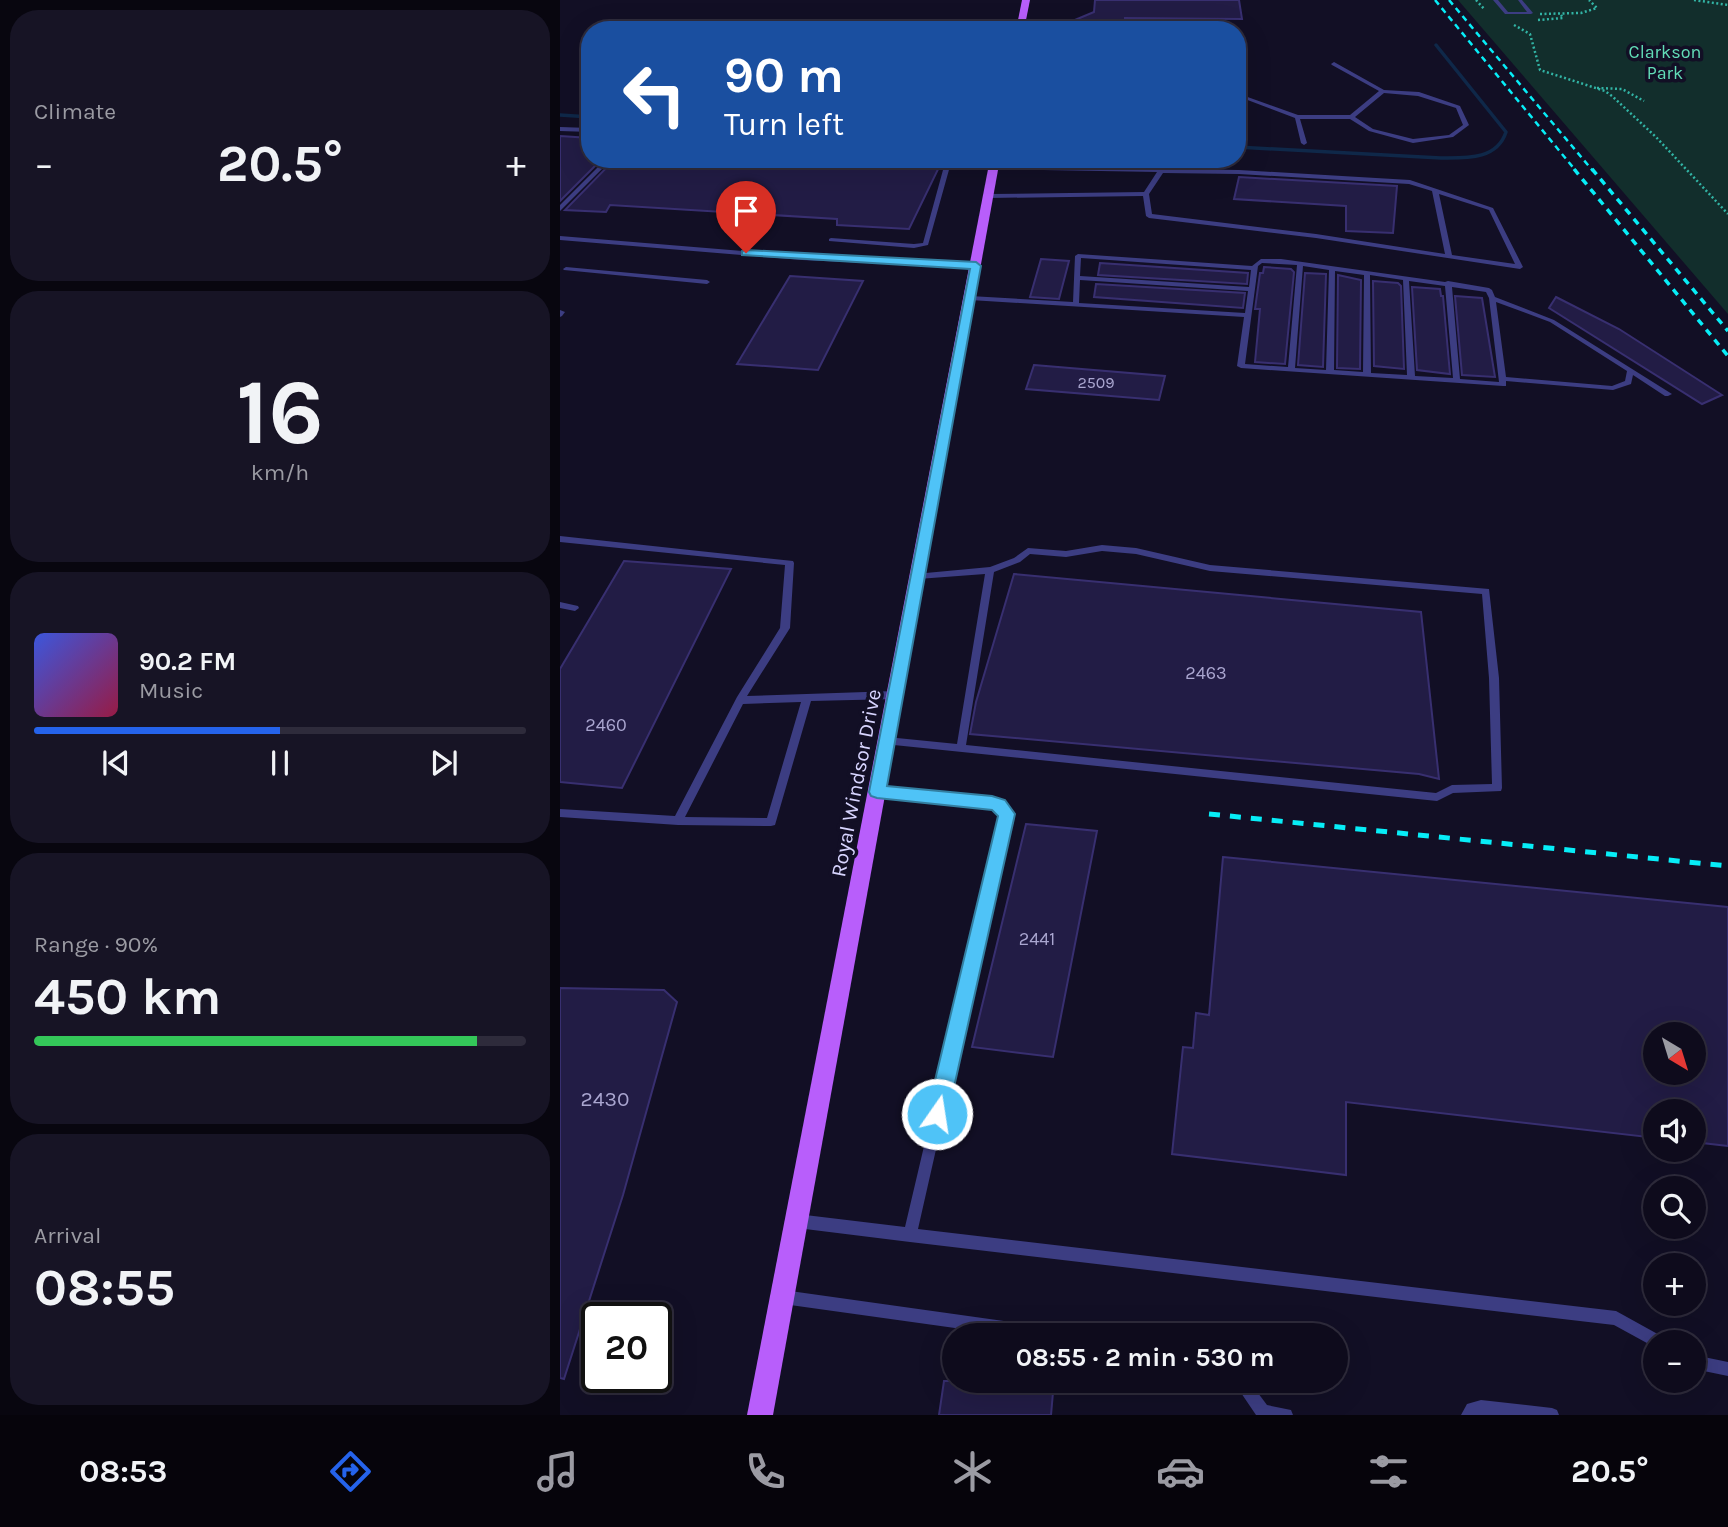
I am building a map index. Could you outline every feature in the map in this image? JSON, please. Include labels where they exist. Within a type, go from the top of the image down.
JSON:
[{"type":"main road","points":[[1022,21],[1026,0]]},
{"type":"main road","name":"Royal Windsor Drive","points":[[760,1415],[994,168]]},
{"type":"lane","points":[[1495,0],[1507,13],[1531,13]]},
{"type":"lane","points":[[1520,0],[1531,13]]},
{"type":"lane","points":[[1246,98],[1297,117],[1350,117],[1371,130],[1413,141],[1451,136],[1465,125],[1458,107],[1419,94],[1383,91],[1334,64]]},
{"type":"lane","points":[[1350,117],[1383,91]]},
{"type":"lane","points":[[1297,117],[1304,143]]},
{"type":"lane","points":[[560,128],[581,129]]},
{"type":"lane","points":[[560,209],[599,168]]},
{"type":"lane","points":[[831,240],[914,246],[926,244],[947,168]]},
{"type":"lane","points":[[1045,169],[1162,170],[1409,182],[1491,209],[1520,267],[1316,236],[1149,216],[1146,194],[1162,170]]},
{"type":"lane","points":[[1435,190],[1449,256]]},
{"type":"lane","points":[[989,196],[1146,194]]},
{"type":"lane","points":[[560,238],[802,258],[976,266]]},
{"type":"lane","points":[[1076,305],[1078,256],[1254,268]]},
{"type":"lane","points":[[1261,261],[1300,263],[1489,290],[1503,384],[1241,366],[1254,268],[1261,261]]},
{"type":"lane","points":[[1291,370],[1300,263]]},
{"type":"lane","points":[[1330,372],[1332,268]]},
{"type":"lane","points":[[566,269],[707,282]]},
{"type":"lane","points":[[1367,273],[1367,375]]},
{"type":"lane","points":[[1077,278],[1251,289]]},
{"type":"lane","points":[[1406,278],[1411,378]]},
{"type":"lane","points":[[1448,284],[1457,381]]},
{"type":"lane","points":[[1492,298],[1552,321],[1668,394]]},
{"type":"lane","points":[[970,299],[1248,315]]},
{"type":"lane","points":[[1503,379],[1613,388],[1628,382],[1631,370]]},
{"type":"lane","points":[[560,540],[790,563],[785,628],[740,700],[678,821]]},
{"type":"lane","points":[[887,741],[1437,797],[1452,789],[1497,788],[1494,678],[1486,591],[1210,568],[1152,553],[1107,548],[1066,554],[1028,551],[1015,561],[990,571],[918,576]]},
{"type":"lane","points":[[961,748],[990,571]]},
{"type":"lane","points":[[560,605],[575,608]]},
{"type":"lane","points":[[740,700],[895,695]]},
{"type":"lane","points":[[560,813],[678,821],[771,822],[807,697]]},
{"type":"lane","points":[[877,792],[992,803],[999,805],[1007,814],[910,1235]]},
{"type":"lane","points":[[796,1221],[1616,1318],[1643,1333]]},
{"type":"lane","points":[[782,1297],[967,1323]]},
{"type":"lane","points":[[1706,1365],[1728,1369]]},
{"type":"lane","points":[[1249,1393],[1264,1412],[1286,1415]]},
{"type":"lane","points":[[1468,1415],[1472,1409],[1481,1407],[1552,1415]]},
{"type":"path","points":[[1476,0],[1491,17]]},
{"type":"path","points":[[1531,13],[1581,13],[1597,8],[1589,0]]},
{"type":"path","points":[[1694,0],[1728,5]]},
{"type":"path","points":[[1513,25],[1530,34],[1536,50],[1536,65],[1540,70],[1612,96],[1728,214]]},
{"type":"path","points":[[1596,88],[1630,90],[1644,101]]},
{"type":"green space","name":"Clarkson Park","points":[[1458,0],[1728,0],[1728,314]]},
{"type":"building","points":[[1095,0],[1239,0],[1242,19],[1125,18],[1125,21],[1072,21],[1094,12]]},
{"type":"building","points":[[560,136],[581,137],[581,168],[593,168],[560,201]]},
{"type":"building","points":[[606,168],[939,168],[909,229],[837,225],[837,219],[610,205],[606,212],[565,210]]},
{"type":"building","points":[[1239,177],[1397,186],[1393,233],[1346,231],[1346,206],[1234,199]]},
{"type":"building","points":[[1041,259],[1069,261],[1059,299],[1030,297]]},
{"type":"building","points":[[1100,263],[1248,273],[1247,284],[1098,275]]},
{"type":"building","points":[[1264,267],[1291,269],[1294,272],[1285,364],[1255,362],[1260,309],[1255,309],[1260,273],[1263,273]]},
{"type":"building","points":[[1305,273],[1326,274],[1323,367],[1298,365]]},
{"type":"building","points":[[1338,275],[1361,280],[1360,369],[1337,368]]},
{"type":"building","points":[[790,276],[863,281],[818,370],[737,364]]},
{"type":"building","points":[[1373,281],[1398,283],[1401,286],[1404,369],[1374,366]]},
{"type":"building","points":[[1096,284],[1245,293],[1243,308],[1094,297]]},
{"type":"building","points":[[1412,287],[1440,289],[1443,296],[1450,374],[1417,370]]},
{"type":"building","points":[[1455,296],[1482,298],[1495,377],[1462,375]]},
{"type":"building","points":[[1556,297],[1619,329],[1722,395],[1702,404],[1549,308]]},
{"type":"building","points":[[1034,365],[1165,376],[1159,400],[1026,389]]},
{"type":"building","points":[[624,561],[731,569],[622,788],[560,782],[560,669]]},
{"type":"building","points":[[1014,574],[1421,612],[1439,779],[1419,774],[970,734],[976,702]]},
{"type":"building","points":[[1026,824],[1097,831],[1053,1057],[972,1047]]},
{"type":"building","points":[[1223,857],[1728,907],[1728,1146],[1706,1143],[1706,1099],[1643,1099],[1643,1136],[1346,1102],[1346,1175],[1172,1154],[1183,1047],[1193,1048],[1196,1013],[1209,1015]]},
{"type":"building","points":[[560,988],[664,990],[677,1002],[623,1195],[589,1302],[581,1302],[581,1326],[564,1379],[560,1378]]},
{"type":"building","points":[[942,1393],[1053,1393],[1051,1415],[939,1415]]},
{"type":"waterway","points":[[1246,147],[1441,158],[1480,156],[1488,153],[1496,148],[1506,132],[1436,45]]},
{"type":"waterway","points":[[560,115],[581,116]]},
{"type":"railway","points":[[1435,0],[1576,171]]},
{"type":"railway","points":[[1449,0],[1593,171]]},
{"type":"railway","points":[[1574,169],[1728,356]]},
{"type":"railway","points":[[1592,169],[1728,331]]},
{"type":"railway","points":[[1209,814],[1728,866]]},
{"type":"route","points":[[746,253],[976,266],[877,792],[992,803],[999,805],[1007,814],[937,1114]]}]
